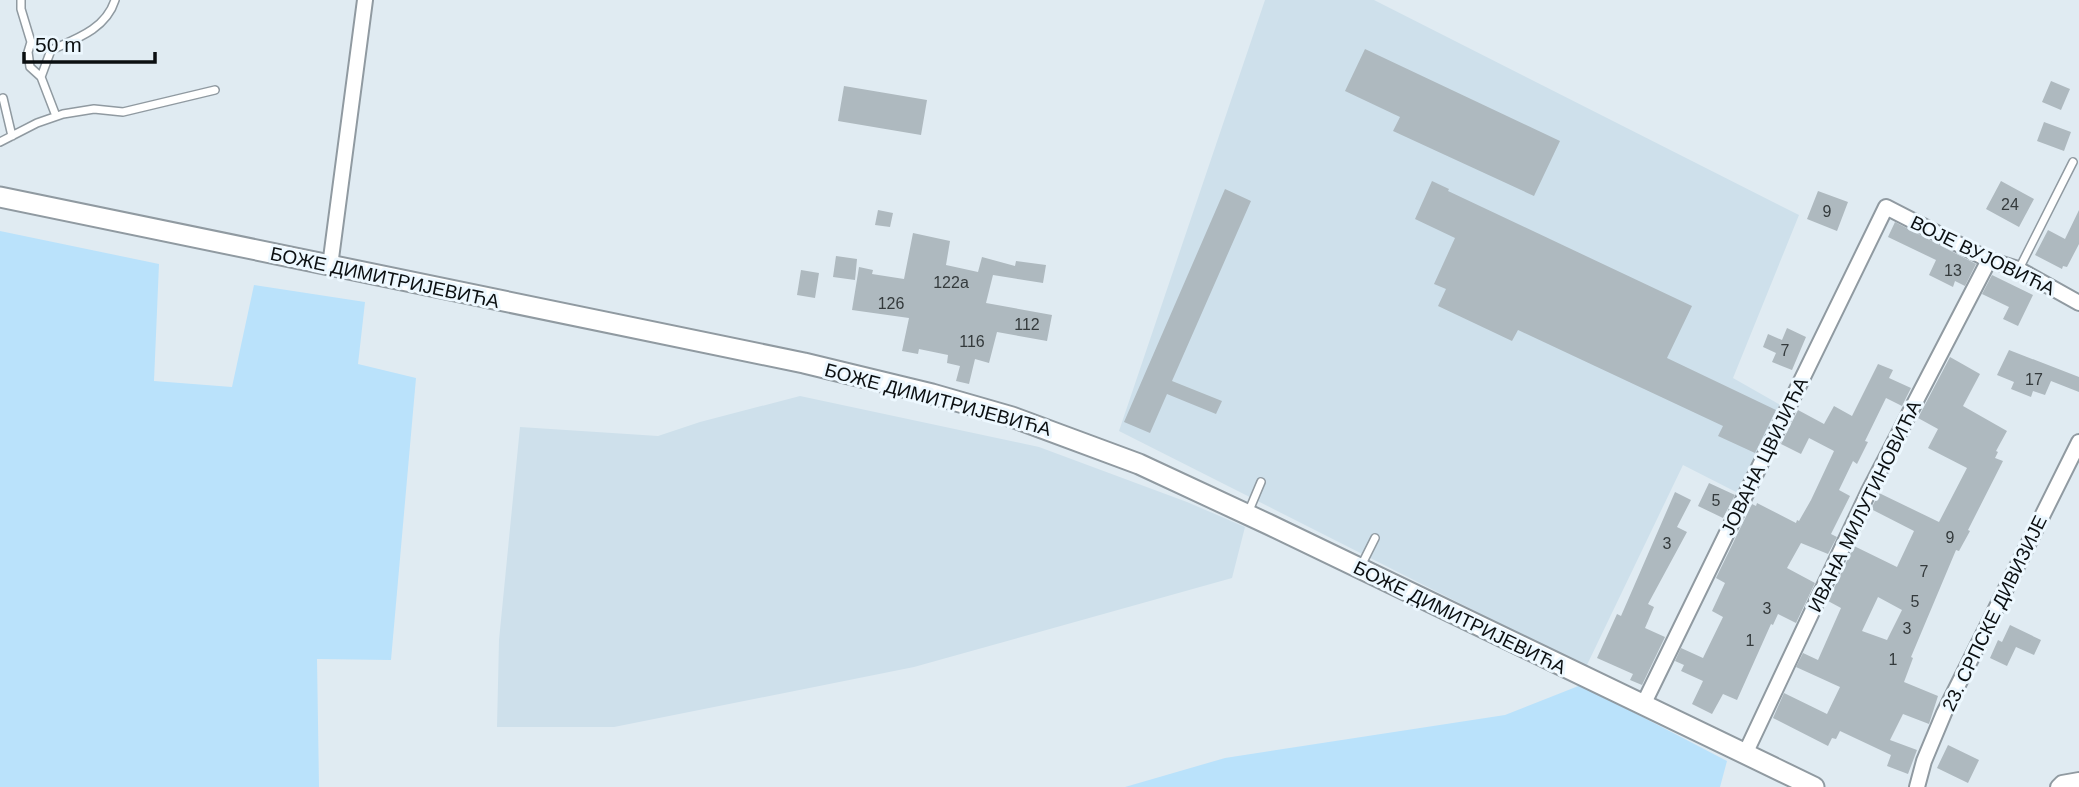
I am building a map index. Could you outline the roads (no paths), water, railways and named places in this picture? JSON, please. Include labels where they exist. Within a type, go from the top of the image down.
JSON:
[{"type":"main road","name":"БОЖЕ ДИМИТРИЈЕВИЋА","points":[[0,197],[804,363],[967,403],[1096,446],[1247,514],[1814,787]]},
{"type":"street","points":[[330,265],[365,0]]},
{"type":"street","name":"ВОЈЕ ВУЈОВИЋА","points":[[1886,207],[1989,260],[2018,270],[2079,303]]},
{"type":"street","name":"ЈОВАНА ЦВИЈИЋА","points":[[1643,705],[1886,207]]},
{"type":"street","name":"ИВАНА МИЛУТИНОВИЋА","points":[[1745,754],[1868,493],[1989,260]]},
{"type":"street","name":"23. СРПСКЕ ДИВИЗИЈЕ","points":[[1917,787],[1924,761],[1944,713],[2079,442]]},
{"type":"street","points":[[2058,787],[2062,783],[2079,780]]},
{"type":"lane","points":[[21,0],[31,42],[28,52],[30,67],[40,77],[56,116]]},
{"type":"lane","points":[[40,77],[51,50],[90,32],[108,15],[115,0]]},
{"type":"lane","points":[[31,42],[51,50]]},
{"type":"lane","points":[[0,142],[56,116],[94,109],[122,112],[215,90]]},
{"type":"lane","points":[[3,98],[12,136]]},
{"type":"lane","points":[[2018,270],[2073,162]]},
{"type":"lane","points":[[1247,514],[1261,482]]},
{"type":"lane","points":[[1359,569],[1375,538]]}]
